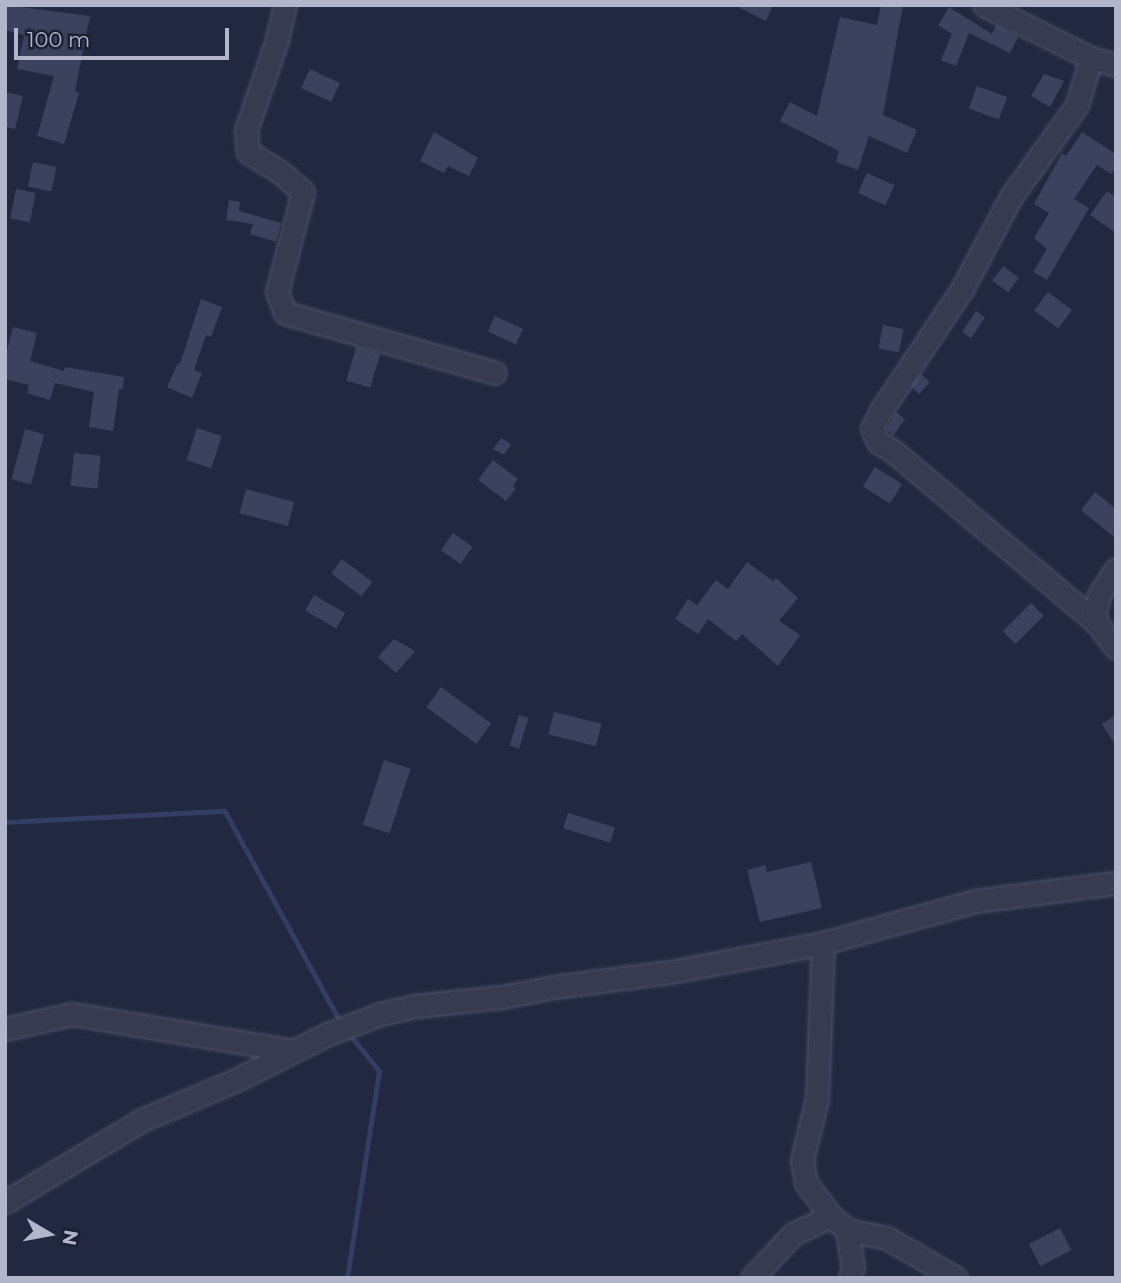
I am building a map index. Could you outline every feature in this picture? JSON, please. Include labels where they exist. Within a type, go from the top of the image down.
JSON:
[{"type":"street","points":[[285,5],[277,40],[246,130],[248,152],[279,171],[303,192],[277,292],[285,313],[495,373]]},
{"type":"street","points":[[984,5],[1091,58],[1116,65]]},
{"type":"street","points":[[1091,58],[1077,105],[1012,195],[962,289],[888,399],[872,429],[878,442],[893,451],[1096,622],[1116,648]]},
{"type":"street","points":[[1096,622],[1096,601],[1116,569]]},
{"type":"street","points":[[5,1202],[142,1120],[380,1014],[416,1006],[502,997],[554,987],[670,972],[823,943],[975,901],[1116,883]]},
{"type":"street","points":[[823,943],[817,1098],[802,1160],[806,1183],[831,1216],[847,1230],[887,1238],[956,1278]]},
{"type":"street","points":[[5,1030],[72,1014],[293,1051]]},
{"type":"street","points":[[752,1278],[793,1234],[831,1216]]},
{"type":"street","points":[[847,1230],[853,1266],[850,1278]]},
{"type":"building","points":[[5,5],[90,16],[75,91],[79,93],[64,144],[37,136],[54,76],[17,69],[24,35],[5,30]]},
{"type":"building","points":[[734,5],[773,5],[766,21]]},
{"type":"building","points":[[881,5],[903,5],[883,115],[917,130],[907,153],[869,136],[858,170],[836,162],[839,151],[780,121],[790,102],[817,116],[840,17],[877,25]]},
{"type":"building","points":[[949,7],[992,34],[996,25],[1018,37],[1010,53],[969,33],[956,66],[941,60],[952,34],[938,25]]},
{"type":"building","points":[[310,69],[340,83],[331,102],[301,88]]},
{"type":"building","points":[[1044,74],[1064,81],[1050,107],[1031,96]]},
{"type":"building","points":[[977,86],[1007,97],[999,119],[969,109]]},
{"type":"building","points":[[5,92],[23,96],[15,129],[5,127]]},
{"type":"building","points":[[434,132],[478,158],[469,176],[448,166],[444,173],[420,161]]},
{"type":"building","points":[[1082,132],[1116,154],[1116,167],[1111,174],[1097,165],[1074,199],[1089,208],[1047,280],[1033,272],[1047,249],[1034,238],[1049,213],[1034,204],[1062,153],[1066,156]]},
{"type":"building","points":[[33,162],[56,167],[51,191],[28,186]]},
{"type":"building","points":[[867,173],[894,185],[885,205],[858,193]]},
{"type":"building","points":[[16,189],[36,193],[30,222],[10,218]]},
{"type":"building","points":[[1107,191],[1116,197],[1116,233],[1090,215]]},
{"type":"building","points":[[229,200],[240,202],[239,211],[281,223],[276,242],[250,234],[253,224],[226,220]]},
{"type":"building","points":[[1003,266],[1019,278],[1008,292],[992,280]]},
{"type":"building","points":[[1048,292],[1072,310],[1058,328],[1034,310]]},
{"type":"building","points":[[201,299],[222,307],[211,337],[206,335],[194,370],[202,373],[192,398],[167,387],[178,363],[180,364]]},
{"type":"building","points":[[976,311],[985,317],[971,338],[962,332]]},
{"type":"building","points":[[495,316],[523,329],[516,345],[488,331]]},
{"type":"building","points":[[883,325],[904,329],[899,353],[878,349]]},
{"type":"building","points":[[13,327],[37,333],[30,361],[64,371],[65,367],[124,377],[123,389],[119,389],[113,431],[89,427],[94,392],[55,383],[50,400],[27,393],[29,385],[5,379],[5,359]]},
{"type":"building","points":[[356,347],[380,354],[370,388],[346,381]]},
{"type":"building","points":[[921,374],[930,382],[919,394],[910,386]]},
{"type":"building","points":[[896,412],[905,419],[893,436],[887,429]]},
{"type":"building","points":[[197,428],[222,436],[211,468],[186,460]]},
{"type":"building","points":[[25,429],[44,434],[31,484],[12,479]]},
{"type":"building","points":[[501,438],[511,444],[504,455],[493,449]]},
{"type":"building","points":[[74,453],[101,456],[97,489],[71,486]]},
{"type":"building","points":[[493,460],[518,479],[513,486],[516,488],[506,501],[478,480]]},
{"type":"building","points":[[875,467],[902,484],[890,503],[863,487]]},
{"type":"building","points":[[246,489],[294,502],[288,526],[240,513]]},
{"type":"building","points":[[1095,492],[1116,509],[1116,539],[1081,510]]},
{"type":"building","points":[[453,533],[473,547],[461,564],[441,550]]},
{"type":"building","points":[[342,559],[372,582],[362,596],[331,573]]},
{"type":"building","points":[[747,562],[773,581],[776,578],[798,598],[779,621],[800,635],[778,666],[742,634],[736,641],[708,619],[698,634],[675,619],[688,599],[697,605],[716,580],[728,589]]},
{"type":"building","points":[[314,595],[345,613],[336,629],[305,611]]},
{"type":"building","points":[[1031,603],[1044,616],[1015,644],[1003,631]]},
{"type":"building","points":[[394,639],[415,651],[396,673],[378,657]]},
{"type":"building","points":[[441,687],[491,723],[476,744],[426,707]]},
{"type":"building","points":[[554,712],[602,724],[596,746],[548,734]]},
{"type":"building","points":[[519,715],[529,718],[519,749],[510,746]]},
{"type":"building","points":[[1116,715],[1116,746],[1102,724]]},
{"type":"building","points":[[384,760],[411,769],[390,833],[363,825]]},
{"type":"building","points":[[568,813],[615,827],[610,843],[563,828]]},
{"type":"building","points":[[811,862],[822,908],[760,922],[747,870],[765,865],[767,872]]},
{"type":"building","points":[[1060,1228],[1071,1250],[1040,1266],[1029,1244]]},
{"type":"waterway","points":[[5,822],[225,811],[341,1023]]},
{"type":"waterway","points":[[347,1278],[379,1071],[348,1033]]}]
